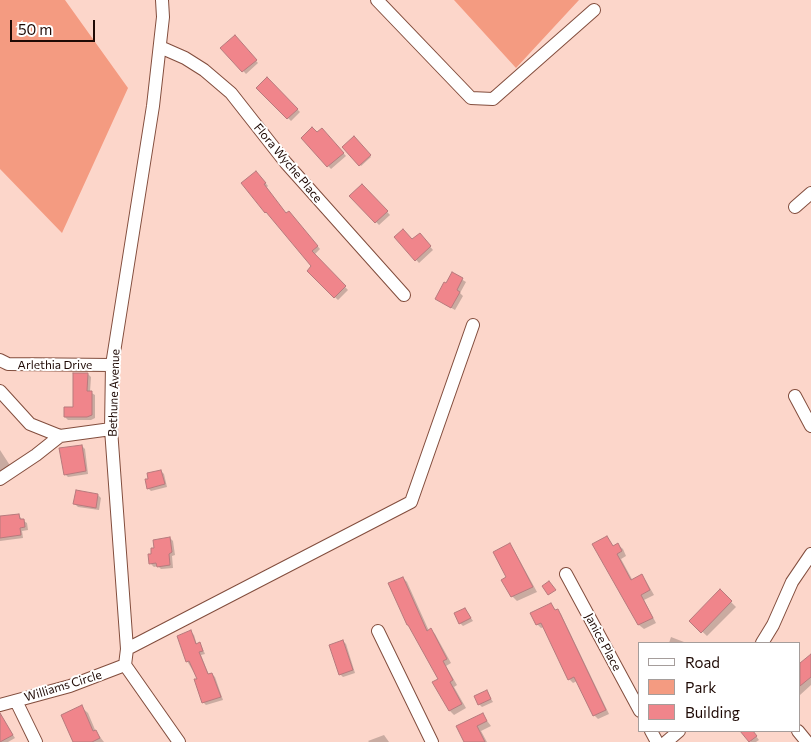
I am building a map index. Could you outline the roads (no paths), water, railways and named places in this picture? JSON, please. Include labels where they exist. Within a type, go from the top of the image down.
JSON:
[{"type":"street","name":"Bethune Avenue","points":[[125,665],[127,649],[111,429],[112,365],[153,106],[163,18],[162,0]]},
{"type":"street","points":[[377,0],[471,98],[492,100],[594,10]]},
{"type":"street","name":"Flora Wyche Place","points":[[160,47],[198,66],[231,93],[286,162],[404,295]]},
{"type":"street","points":[[795,207],[811,193]]},
{"type":"street","points":[[127,649],[411,502],[473,325]]},
{"type":"street","name":"Arlethia Drive","points":[[0,360],[8,364],[112,365]]},
{"type":"street","points":[[0,391],[30,424],[60,436],[111,429]]},
{"type":"street","points":[[795,396],[811,426]]},
{"type":"street","points":[[0,478],[36,455],[60,436]]},
{"type":"street","points":[[763,642],[773,625],[792,582],[811,554]]},
{"type":"street","name":"Janice Place","points":[[566,574],[638,706]]},
{"type":"street","points":[[378,632],[432,742]]},
{"type":"street","points":[[125,665],[179,742]]},
{"type":"street","name":"Williams Circle","points":[[0,705],[70,686],[125,665]]},
{"type":"street","points":[[16,701],[36,742]]},
{"type":"street","points":[[666,742],[678,732]]},
{"type":"street","points":[[799,732],[808,742]]}]
